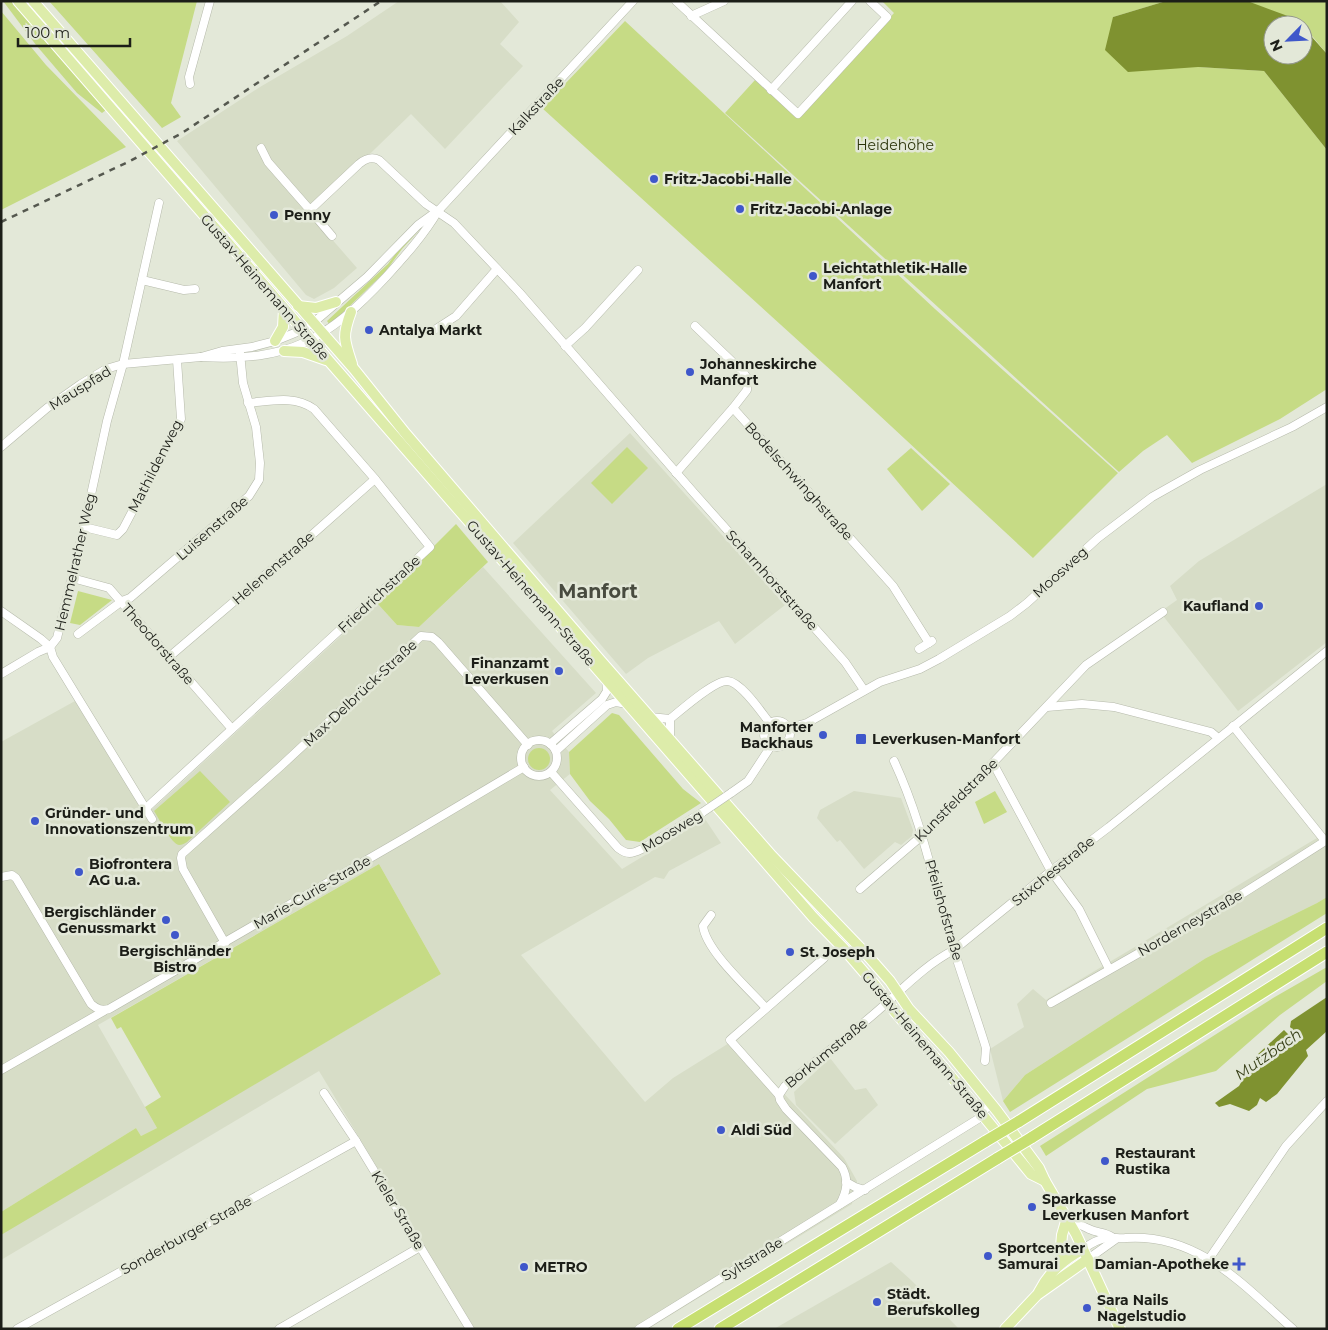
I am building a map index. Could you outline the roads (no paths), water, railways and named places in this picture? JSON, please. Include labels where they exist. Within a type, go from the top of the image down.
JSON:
[{"type":"highway","points":[[678,1329],[1018,1122],[1327,928]]},
{"type":"highway","points":[[720,1329],[1031,1138],[1327,952]]},
{"type":"main road","name":"Gustav-Heinemann-Straße","points":[[18,1],[627,704],[813,917],[851,956],[895,1012],[1031,1174],[1044,1181]]},
{"type":"main road","name":"Gustav-Heinemann-Straße","points":[[33,1],[321,334],[354,369],[406,434],[502,547],[650,717],[772,856],[868,956],[898,992],[909,1009],[990,1103],[1039,1168],[1044,1181],[1068,1218],[1120,1329]]},
{"type":"main road","points":[[298,306],[316,308],[336,302]]},
{"type":"main road","points":[[275,341],[283,327],[284,309]]},
{"type":"main road","points":[[351,312],[345,329],[344,339],[354,369]]},
{"type":"main road","points":[[284,351],[307,353],[328,361]]},
{"type":"main road","points":[[1037,1295],[1060,1258],[1062,1235],[1068,1218]]},
{"type":"main road","points":[[1056,1266],[1083,1249]]},
{"type":"main road","points":[[1005,1329],[1037,1295],[1088,1259]]},
{"type":"street","points":[[190,84],[189,77],[210,1]]},
{"type":"street","name":"Kalkstraße","points":[[310,340],[351,312],[392,270],[429,226],[438,211],[633,1]]},
{"type":"street","points":[[676,1],[798,114],[887,17],[870,1]]},
{"type":"street","points":[[691,16],[724,1]]},
{"type":"street","points":[[771,90],[852,1]]},
{"type":"street","points":[[261,148],[268,162],[332,236]]},
{"type":"street","name":"Scharnhorststraße","points":[[310,210],[359,164],[369,158],[374,158],[379,160],[426,204],[454,223],[497,269],[845,662],[864,690]]},
{"type":"street","name":"Hemmelrather Weg","points":[[152,819],[53,657],[50,647],[57,638],[72,578],[107,420],[123,364],[159,203]]},
{"type":"street","name":"Kalkstraße","points":[[302,330],[313,323],[377,266],[418,225],[438,211]]},
{"type":"street","points":[[436,329],[456,316],[497,269]]},
{"type":"street","points":[[565,346],[585,328],[638,270]]},
{"type":"street","points":[[142,280],[184,290],[195,289]]},
{"type":"street","points":[[676,472],[747,390],[748,379],[695,326]]},
{"type":"street","name":"Mauspfad","points":[[1,447],[47,408],[106,369],[123,364],[201,357],[275,341],[302,330]]},
{"type":"street","name":"Mauspfad","points":[[201,357],[240,358],[284,351],[310,340]]},
{"type":"street","name":"Luisenstraße","points":[[78,634],[122,601],[130,598],[249,496],[259,480],[260,463],[256,428],[243,383],[239,349]]},
{"type":"street","name":"Mathildenweg","points":[[84,527],[111,534],[116,534],[123,529],[181,419],[177,360]]},
{"type":"street","name":"Friedrichstraße","points":[[145,808],[430,547],[314,408],[297,400],[248,403]]},
{"type":"street","name":"Moosweg","points":[[789,728],[806,723],[880,682],[920,669],[939,659],[1010,616],[1048,585],[1106,531],[1163,490],[1211,464],[1292,428],[1327,407]]},
{"type":"street","name":"Bodelschwinghstraße","points":[[733,408],[893,586],[931,641],[919,649]]},
{"type":"street","name":"Helenenstraße","points":[[169,657],[375,479]]},
{"type":"street","name":"Theodorstraße","points":[[72,578],[109,588],[232,730]]},
{"type":"street","points":[[1,611],[50,647]]},
{"type":"street","name":"Kunstfeldstraße","points":[[860,889],[923,836],[1086,664],[1163,612]]},
{"type":"street","name":"Max-Delbrück-Straße","points":[[225,943],[183,869],[182,854],[286,762],[421,636],[432,637],[438,642],[528,745]]},
{"type":"street","points":[[1,674],[50,647]]},
{"type":"street","name":"Stixchesstraße","points":[[888,1002],[942,956],[954,950],[1327,652]]},
{"type":"street","points":[[550,744],[602,699],[607,691],[606,679]]},
{"type":"street","points":[[650,717],[670,718],[716,684],[728,680],[743,691],[769,722]]},
{"type":"street","points":[[556,751],[607,705],[616,702],[627,704]]},
{"type":"street","points":[[1046,707],[1082,704],[1114,707],[1211,732],[1218,738]]},
{"type":"street","points":[[670,718],[670,739]]},
{"type":"street","points":[[780,721],[789,728],[790,734],[786,743],[782,746],[772,746],[764,740],[763,735],[769,722],[780,721]]},
{"type":"street","points":[[1233,726],[1326,841]]},
{"type":"street","points":[[541,740],[550,744],[556,751],[557,762],[551,772],[547,775],[536,776],[527,772],[521,758],[528,745],[541,740]]},
{"type":"street","name":"Moosweg","points":[[551,772],[618,848],[626,854],[633,854],[703,812],[748,780],[772,746]]},
{"type":"street","name":"Pfeilshofstraße","points":[[894,761],[908,792],[923,836],[954,950],[986,1048],[985,1061]]},
{"type":"street","points":[[993,763],[1051,871],[1079,909],[1109,969]]},
{"type":"street","name":"Marie-Curie-Straße","points":[[1,1070],[101,1010],[225,943],[524,767]]},
{"type":"street","name":"Norderneystraße","points":[[1051,1003],[1234,899],[1326,841]]},
{"type":"street","points":[[1,877],[12,875],[16,878],[91,1004],[101,1010]]},
{"type":"street","points":[[711,915],[706,919],[703,926],[704,935],[721,959],[766,1008]]},
{"type":"street","points":[[779,1095],[730,1040],[824,958]]},
{"type":"street","name":"Borkumstraße","points":[[846,1182],[842,1167],[786,1109],[779,1095],[788,1083],[888,1002]]},
{"type":"street","name":"Kieler Straße","points":[[324,1093],[356,1140],[470,1329]]},
{"type":"street","points":[[1209,1259],[1286,1146],[1327,1100]]},
{"type":"street","name":"Syltstraße","points":[[639,1329],[978,1119],[990,1103]]},
{"type":"street","name":"Sonderburger Straße","points":[[17,1329],[356,1140]]},
{"type":"street","points":[[840,1204],[846,1182],[854,1187],[865,1190]]},
{"type":"street","points":[[1068,1218],[1088,1229],[1106,1233],[1116,1239]]},
{"type":"street","points":[[1083,1249],[1094,1242],[1109,1237],[1116,1239],[1138,1237],[1164,1240],[1193,1250],[1232,1275],[1293,1329]]},
{"type":"street","points":[[1088,1259],[1116,1239]]},
{"type":"street","points":[[279,1329],[420,1247]]},
{"type":"water","points":[[1166,1],[1250,2],[1285,15],[1263,15],[1263,65],[1313,65],[1313,38],[1327,54],[1327,150],[1264,71],[1198,67],[1128,72],[1105,50],[1113,17]]},
{"type":"water","name":"Mutzbach","points":[[1327,997],[1327,1031],[1306,1050],[1308,1056],[1277,1094],[1266,1102],[1260,1098],[1257,1105],[1249,1111],[1230,1104],[1219,1107],[1215,1103],[1239,1086],[1257,1055],[1284,1030],[1297,1043],[1302,1039],[1290,1027],[1291,1021]]},
{"type":"railway","points":[[1,222],[130,161],[182,133],[381,1]]},
{"type":"place","name":"Fritz-Jacobi-Halle","points":[[654,179]]},
{"type":"place","name":"Fritz-Jacobi-Anlage","points":[[740,209]]},
{"type":"place","name":"Penny","points":[[274,215]]},
{"type":"place","name":"Leichtathletik-Halle Manfort","points":[[813,276]]},
{"type":"place","name":"Antalya Markt","points":[[369,330]]},
{"type":"place","name":"Johanneskirche Manfort","points":[[690,372]]},
{"type":"place","name":"Kaufland","points":[[1259,606]]},
{"type":"place","name":"Finanzamt Leverkusen","points":[[559,671]]},
{"type":"place","name":"Manforter Backhaus","points":[[823,735]]},
{"type":"place","name":"Leverkusen-Manfort","points":[[861,739]]},
{"type":"place","name":"Gründer- und Innovationszentrum","points":[[35,821]]},
{"type":"place","name":"Biofrontera AG u.a.","points":[[79,872]]},
{"type":"place","name":"Bergischländer Genussmarkt","points":[[166,920]]},
{"type":"place","name":"Bergischländer Bistro","points":[[175,935]]},
{"type":"place","name":"St. Joseph","points":[[790,952]]},
{"type":"place","name":"Aldi Süd","points":[[721,1130]]},
{"type":"place","name":"Restaurant Rustika","points":[[1105,1161]]},
{"type":"place","name":"Sparkasse Leverkusen Manfort","points":[[1032,1207]]},
{"type":"place","name":"Sportcenter Samurai","points":[[988,1256]]},
{"type":"place","name":"Damian-Apotheke","points":[[1239,1264]]},
{"type":"place","name":"METRO","points":[[524,1267]]},
{"type":"place","name":"Städt. Berufskolleg","points":[[877,1302]]},
{"type":"place","name":"Sara Nails Nagelstudio","points":[[1087,1308]]},
{"type":"district","name":"Manfort","points":[[598,591]]},
{"type":"park label","name":"Heidehöhe","points":[[895,145]]}]
